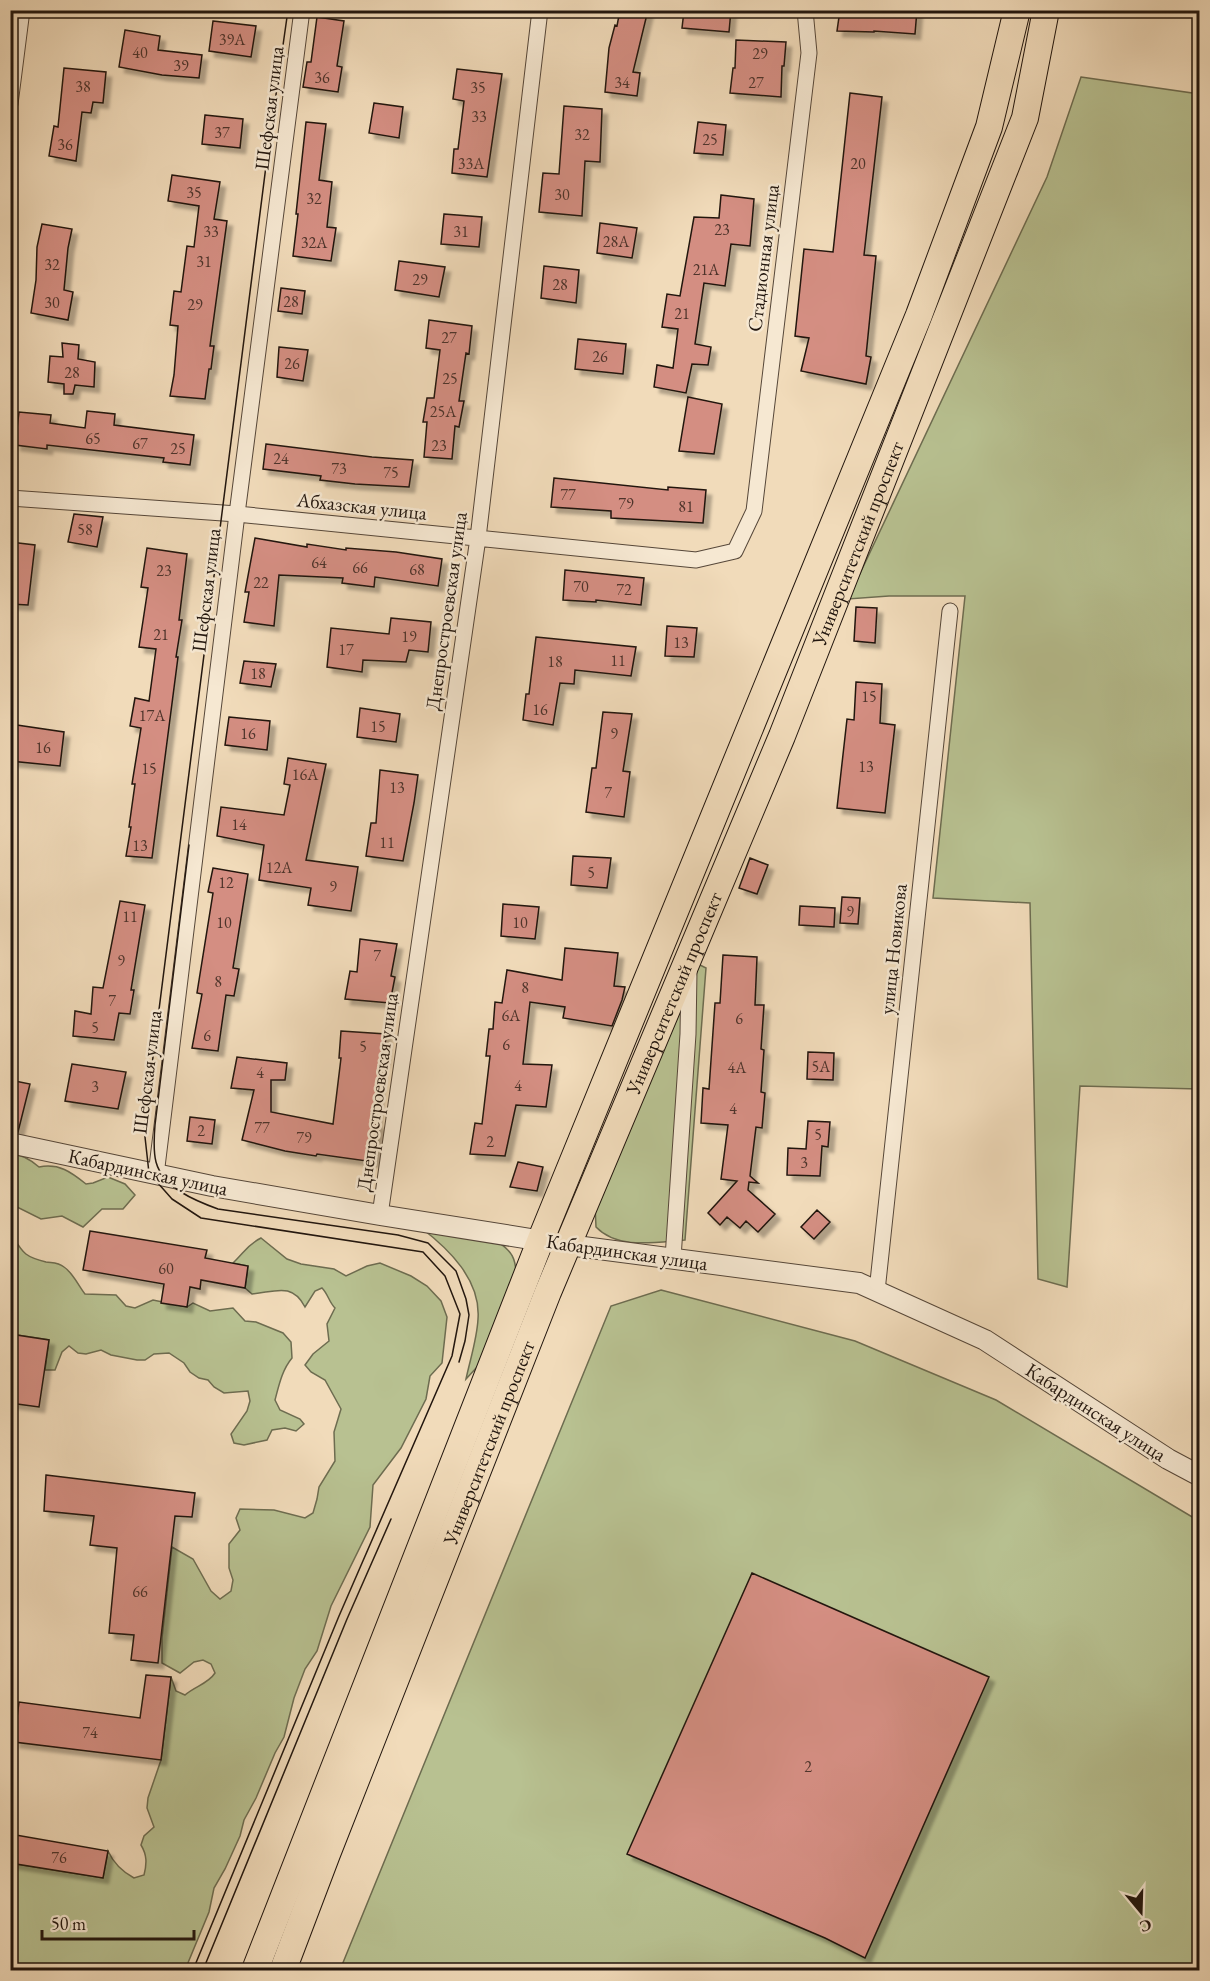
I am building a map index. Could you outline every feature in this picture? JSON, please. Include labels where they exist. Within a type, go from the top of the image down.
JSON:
[{"type":"highway","name":"Университетский проспект","points":[[256,1968],[541,1239],[919,315],[989,127],[1017,10]]},
{"type":"highway","name":"Университетский проспект","points":[[283,1971],[348,1799],[568,1245],[782,736],[1025,118],[1046,10]]},
{"type":"street","points":[[10,104],[22,10]]},
{"type":"street","name":"Шефская улица","points":[[156,1174],[302,10]]},
{"type":"street","name":"Днепростроевская улица","points":[[380,1215],[478,538],[540,10]]},
{"type":"street","name":"Стадионная улица","points":[[754,511],[809,53],[805,10]]},
{"type":"street","name":"Абхазская улица","points":[[10,498],[237,514],[696,560],[735,551],[754,511]]},
{"type":"street","name":"улица Новикова","points":[[877,1291],[950,611]]},
{"type":"street","points":[[673,1258],[688,1034],[689,956]]},
{"type":"street","name":"Кабардинская улица","points":[[10,1143],[156,1174],[380,1215],[568,1245],[859,1283],[985,1340],[1168,1459],[1200,1476]]},
{"type":"green space","points":[[1081,77],[1199,94],[1199,1089],[1080,1086],[1067,1287],[1038,1279],[1030,903],[933,898],[965,596],[889,596],[848,599],[1047,177]]},
{"type":"green space","points":[[696,963],[706,968],[685,1240],[650,1243],[626,1242],[605,1234],[596,1227],[595,1205]]},
{"type":"green space","points":[[10,1154],[26,1158],[39,1167],[59,1167],[86,1184],[108,1177],[125,1184],[135,1195],[123,1209],[102,1209],[83,1227],[62,1216],[41,1219],[11,1204]]},
{"type":"green space","points":[[420,1227],[498,1242],[510,1252],[514,1260],[516,1275],[478,1366],[466,1379],[478,1319],[478,1305],[474,1291],[469,1279],[452,1255]]},
{"type":"green space","points":[[10,1232],[27,1255],[38,1260],[60,1264],[73,1276],[85,1294],[116,1295],[126,1306],[135,1308],[153,1300],[187,1307],[193,1303],[210,1311],[233,1308],[245,1321],[256,1322],[283,1333],[291,1342],[292,1358],[283,1373],[275,1400],[280,1410],[300,1419],[304,1424],[296,1431],[285,1428],[272,1430],[267,1440],[244,1445],[234,1443],[231,1434],[247,1411],[250,1401],[248,1391],[224,1393],[208,1380],[199,1378],[190,1372],[184,1363],[169,1353],[154,1354],[145,1360],[137,1360],[111,1355],[101,1350],[86,1354],[78,1353],[69,1346],[62,1352],[55,1370],[45,1370],[49,1340],[11,1334]]},
{"type":"green space","points":[[261,1238],[287,1259],[301,1264],[334,1269],[346,1276],[367,1266],[380,1263],[411,1276],[427,1286],[441,1301],[447,1317],[442,1363],[430,1376],[426,1399],[401,1448],[373,1485],[370,1527],[331,1606],[317,1651],[305,1669],[294,1698],[284,1737],[244,1820],[240,1836],[225,1869],[214,1888],[209,1912],[185,1970],[11,1970],[10,1863],[103,1878],[108,1851],[122,1870],[130,1876],[134,1878],[144,1875],[146,1859],[141,1845],[144,1836],[154,1827],[147,1808],[148,1798],[161,1760],[171,1677],[176,1691],[185,1695],[209,1680],[215,1673],[211,1664],[203,1660],[194,1662],[180,1673],[162,1663],[162,1638],[172,1547],[193,1559],[211,1591],[220,1599],[231,1591],[233,1580],[229,1568],[229,1544],[240,1530],[236,1518],[240,1509],[274,1510],[305,1518],[313,1513],[319,1487],[335,1461],[334,1432],[341,1409],[325,1380],[311,1372],[305,1365],[313,1354],[329,1341],[327,1324],[335,1308],[322,1288],[315,1291],[305,1307],[300,1299],[289,1291],[252,1294],[245,1288],[248,1266],[233,1263],[249,1246]]},
{"type":"green space","points":[[661,1290],[855,1341],[996,1400],[1199,1521],[1199,1970],[340,1970],[611,1306]]},
{"type":"building","points":[[620,10],[648,10],[633,72],[640,73],[637,96],[605,92],[609,48]]},
{"type":"building","points":[[731,10],[729,32],[682,28],[684,11]]},
{"type":"building","points":[[840,10],[917,10],[915,34],[837,31]]},
{"type":"building","points":[[317,17],[344,21],[337,66],[342,67],[338,92],[303,87],[307,62],[311,62]]},
{"type":"building","points":[[213,21],[256,26],[251,57],[209,51]]},
{"type":"building","points":[[125,30],[160,36],[158,50],[202,55],[199,78],[162,75],[119,67]]},
{"type":"building","points":[[736,40],[786,42],[784,66],[782,66],[781,97],[730,93],[733,68],[735,68]]},
{"type":"building","points":[[64,68],[106,72],[103,103],[93,102],[91,113],[82,112],[76,161],[49,156],[54,126],[58,127]]},
{"type":"building","points":[[457,69],[502,74],[487,177],[452,173],[454,149],[458,149],[464,101],[453,99]]},
{"type":"building","points":[[850,93],[882,97],[864,255],[876,256],[866,356],[871,357],[866,384],[801,371],[809,338],[795,336],[804,249],[833,252]]},
{"type":"building","points":[[374,103],[403,107],[399,138],[369,133]]},
{"type":"building","points":[[564,106],[602,109],[600,162],[585,161],[582,216],[539,212],[543,173],[559,174]]},
{"type":"building","points":[[205,115],[243,119],[240,148],[202,144]]},
{"type":"building","points":[[306,122],[326,124],[319,180],[332,182],[327,227],[336,228],[331,261],[293,256]]},
{"type":"building","points":[[698,122],[726,125],[723,155],[694,153]]},
{"type":"building","points":[[172,175],[220,182],[214,219],[227,221],[210,346],[214,346],[205,399],[170,396],[178,326],[170,325],[174,291],[181,292],[187,246],[194,247],[199,206],[168,201]]},
{"type":"building","points":[[721,195],[754,199],[750,246],[731,244],[725,286],[704,283],[695,344],[711,347],[708,365],[692,364],[686,393],[654,387],[657,365],[673,368],[678,329],[662,327],[667,294],[680,296],[694,217],[719,218]]},
{"type":"building","points":[[444,214],[482,217],[479,247],[441,244]]},
{"type":"building","points":[[600,223],[637,228],[632,258],[597,253]]},
{"type":"building","points":[[42,224],[72,229],[64,290],[73,292],[68,320],[31,313],[36,280],[37,247]]},
{"type":"building","points":[[399,261],[445,267],[439,297],[395,290]]},
{"type":"building","points":[[544,266],[579,270],[576,303],[541,298]]},
{"type":"building","points":[[281,288],[305,291],[302,314],[278,311]]},
{"type":"building","points":[[429,320],[472,326],[469,354],[466,353],[459,401],[464,401],[459,427],[455,426],[452,459],[424,457],[427,422],[423,422],[427,398],[434,398],[440,350],[426,348]]},
{"type":"building","points":[[578,339],[626,344],[623,374],[575,369]]},
{"type":"building","points":[[62,343],[79,345],[78,359],[95,362],[94,387],[75,385],[73,394],[64,394],[64,384],[48,382],[50,356],[63,357]]},
{"type":"building","points":[[279,347],[308,350],[303,381],[277,377]]},
{"type":"building","points":[[688,397],[722,404],[714,454],[679,451]]},
{"type":"building","points":[[87,411],[115,414],[114,425],[194,435],[190,465],[163,462],[164,458],[47,445],[47,449],[15,445],[19,412],[51,415],[50,423],[85,428]]},
{"type":"building","points":[[266,444],[413,460],[409,487],[320,480],[321,476],[263,469]]},
{"type":"building","points":[[554,478],[668,490],[668,487],[706,490],[703,523],[611,518],[611,511],[551,507]]},
{"type":"building","points":[[74,514],[103,517],[97,547],[68,542]]},
{"type":"building","points":[[255,538],[307,547],[307,544],[346,550],[346,548],[396,552],[442,559],[438,586],[375,577],[374,587],[342,583],[343,578],[279,575],[274,626],[244,622],[249,592],[245,592]]},
{"type":"building","points":[[10,542],[35,545],[28,605],[10,604]]},
{"type":"building","points":[[147,548],[187,554],[179,620],[182,620],[176,657],[178,657],[152,858],[126,856],[135,784],[132,784],[141,728],[130,726],[135,698],[149,701],[156,649],[139,647],[148,588],[141,587]]},
{"type":"building","points":[[565,570],[644,578],[641,605],[596,600],[596,602],[563,600]]},
{"type":"building","points":[[856,607],[877,608],[875,643],[854,641]]},
{"type":"building","points":[[391,618],[431,622],[428,652],[409,650],[406,662],[363,660],[362,672],[327,667],[331,628],[389,634]]},
{"type":"building","points":[[667,626],[697,628],[694,657],[665,656]]},
{"type":"building","points":[[536,637],[636,647],[631,676],[575,670],[574,684],[560,683],[553,725],[523,720],[526,694],[529,694]]},
{"type":"building","points":[[244,661],[276,664],[271,687],[240,683]]},
{"type":"building","points":[[856,682],[882,684],[880,723],[895,725],[885,813],[837,808],[847,719],[854,720]]},
{"type":"building","points":[[360,708],[400,714],[396,742],[357,737]]},
{"type":"building","points":[[603,712],[632,714],[623,771],[630,772],[624,817],[586,812],[592,768],[596,768]]},
{"type":"building","points":[[229,717],[270,721],[267,750],[225,745]]},
{"type":"building","points":[[10,724],[64,732],[60,766],[10,761]]},
{"type":"building","points":[[288,758],[326,764],[306,860],[358,867],[351,911],[308,905],[311,888],[259,880],[264,845],[217,836],[221,807],[284,815],[290,785],[284,784]]},
{"type":"building","points":[[380,770],[418,775],[403,861],[366,856],[371,823],[376,823]]},
{"type":"building","points":[[573,856],[611,858],[607,888],[571,885]]},
{"type":"building","points":[[750,858],[768,865],[757,894],[739,888]]},
{"type":"building","points":[[213,868],[248,874],[233,968],[239,969],[234,996],[226,995],[218,1051],[192,1048],[202,994],[197,993],[213,893],[208,892]]},
{"type":"building","points":[[842,897],[860,898],[858,924],[840,923]]},
{"type":"building","points":[[120,901],[145,905],[131,990],[134,990],[130,1014],[119,1013],[114,1040],[73,1036],[75,1011],[91,1014],[93,987],[103,988]]},
{"type":"building","points":[[503,904],[539,907],[535,939],[501,936]]},
{"type":"building","points":[[800,906],[835,908],[834,927],[799,925]]},
{"type":"building","points":[[360,939],[397,944],[391,976],[395,977],[390,1003],[345,999],[350,971],[357,972]]},
{"type":"building","points":[[565,948],[618,953],[614,986],[625,987],[612,1026],[563,1018],[565,1007],[530,1002],[523,1064],[552,1065],[546,1107],[516,1105],[505,1156],[470,1154],[475,1123],[482,1124],[490,1056],[486,1056],[489,1029],[493,1029],[495,1002],[502,1003],[507,970],[562,980]]},
{"type":"building","points":[[723,955],[757,957],[755,1005],[764,1005],[761,1092],[765,1093],[762,1128],[756,1127],[750,1176],[758,1183],[749,1182],[748,1190],[775,1214],[758,1232],[746,1221],[740,1228],[727,1217],[720,1225],[708,1213],[737,1181],[721,1179],[728,1125],[701,1123],[703,1088],[709,1089],[715,1003],[720,1003]]},
{"type":"building","points":[[341,1031],[386,1034],[384,1061],[380,1061],[376,1124],[380,1124],[374,1162],[285,1151],[242,1140],[254,1090],[231,1088],[237,1057],[287,1063],[285,1080],[271,1080],[271,1112],[333,1124],[341,1058],[339,1058]]},
{"type":"building","points":[[808,1052],[834,1053],[833,1080],[807,1079]]},
{"type":"building","points":[[72,1064],[126,1072],[118,1109],[65,1101]]},
{"type":"building","points":[[10,1080],[30,1084],[18,1132],[10,1131]]},
{"type":"building","points":[[190,1117],[215,1120],[212,1144],[187,1141]]},
{"type":"building","points":[[808,1121],[830,1122],[828,1147],[822,1146],[820,1176],[787,1175],[788,1148],[806,1149]]},
{"type":"building","points":[[518,1162],[543,1167],[537,1191],[510,1187]]},
{"type":"building","points":[[817,1210],[830,1222],[814,1239],[801,1227]]},
{"type":"building","points":[[90,1231],[207,1250],[205,1258],[248,1266],[245,1288],[201,1280],[200,1289],[190,1287],[187,1307],[161,1303],[164,1284],[83,1270]]},
{"type":"building","points":[[10,1334],[49,1340],[39,1407],[10,1403]]},
{"type":"building","points":[[46,1475],[195,1493],[192,1517],[175,1516],[158,1663],[131,1660],[134,1635],[109,1633],[117,1548],[90,1545],[94,1516],[44,1511]]},
{"type":"building","points":[[752,1573],[989,1677],[865,1958],[825,1938],[627,1854]]},
{"type":"building","points":[[146,1675],[171,1677],[161,1760],[14,1742],[19,1702],[140,1718]]},
{"type":"building","points":[[10,1834],[108,1851],[103,1878],[10,1863]]},
{"type":"tram line","points":[[193,1970],[339,1616],[452,1356],[460,1314],[445,1276],[423,1252],[201,1218],[172,1199],[149,1173],[144,1128],[267,158],[288,10]]},
{"type":"tram line","points":[[189,845],[155,1125],[154,1153],[160,1171],[181,1192],[218,1209],[398,1235],[428,1243],[456,1271],[466,1299],[469,1315],[459,1362]]},
{"type":"tram line","points":[[203,1970],[347,1619],[391,1519]]}]
